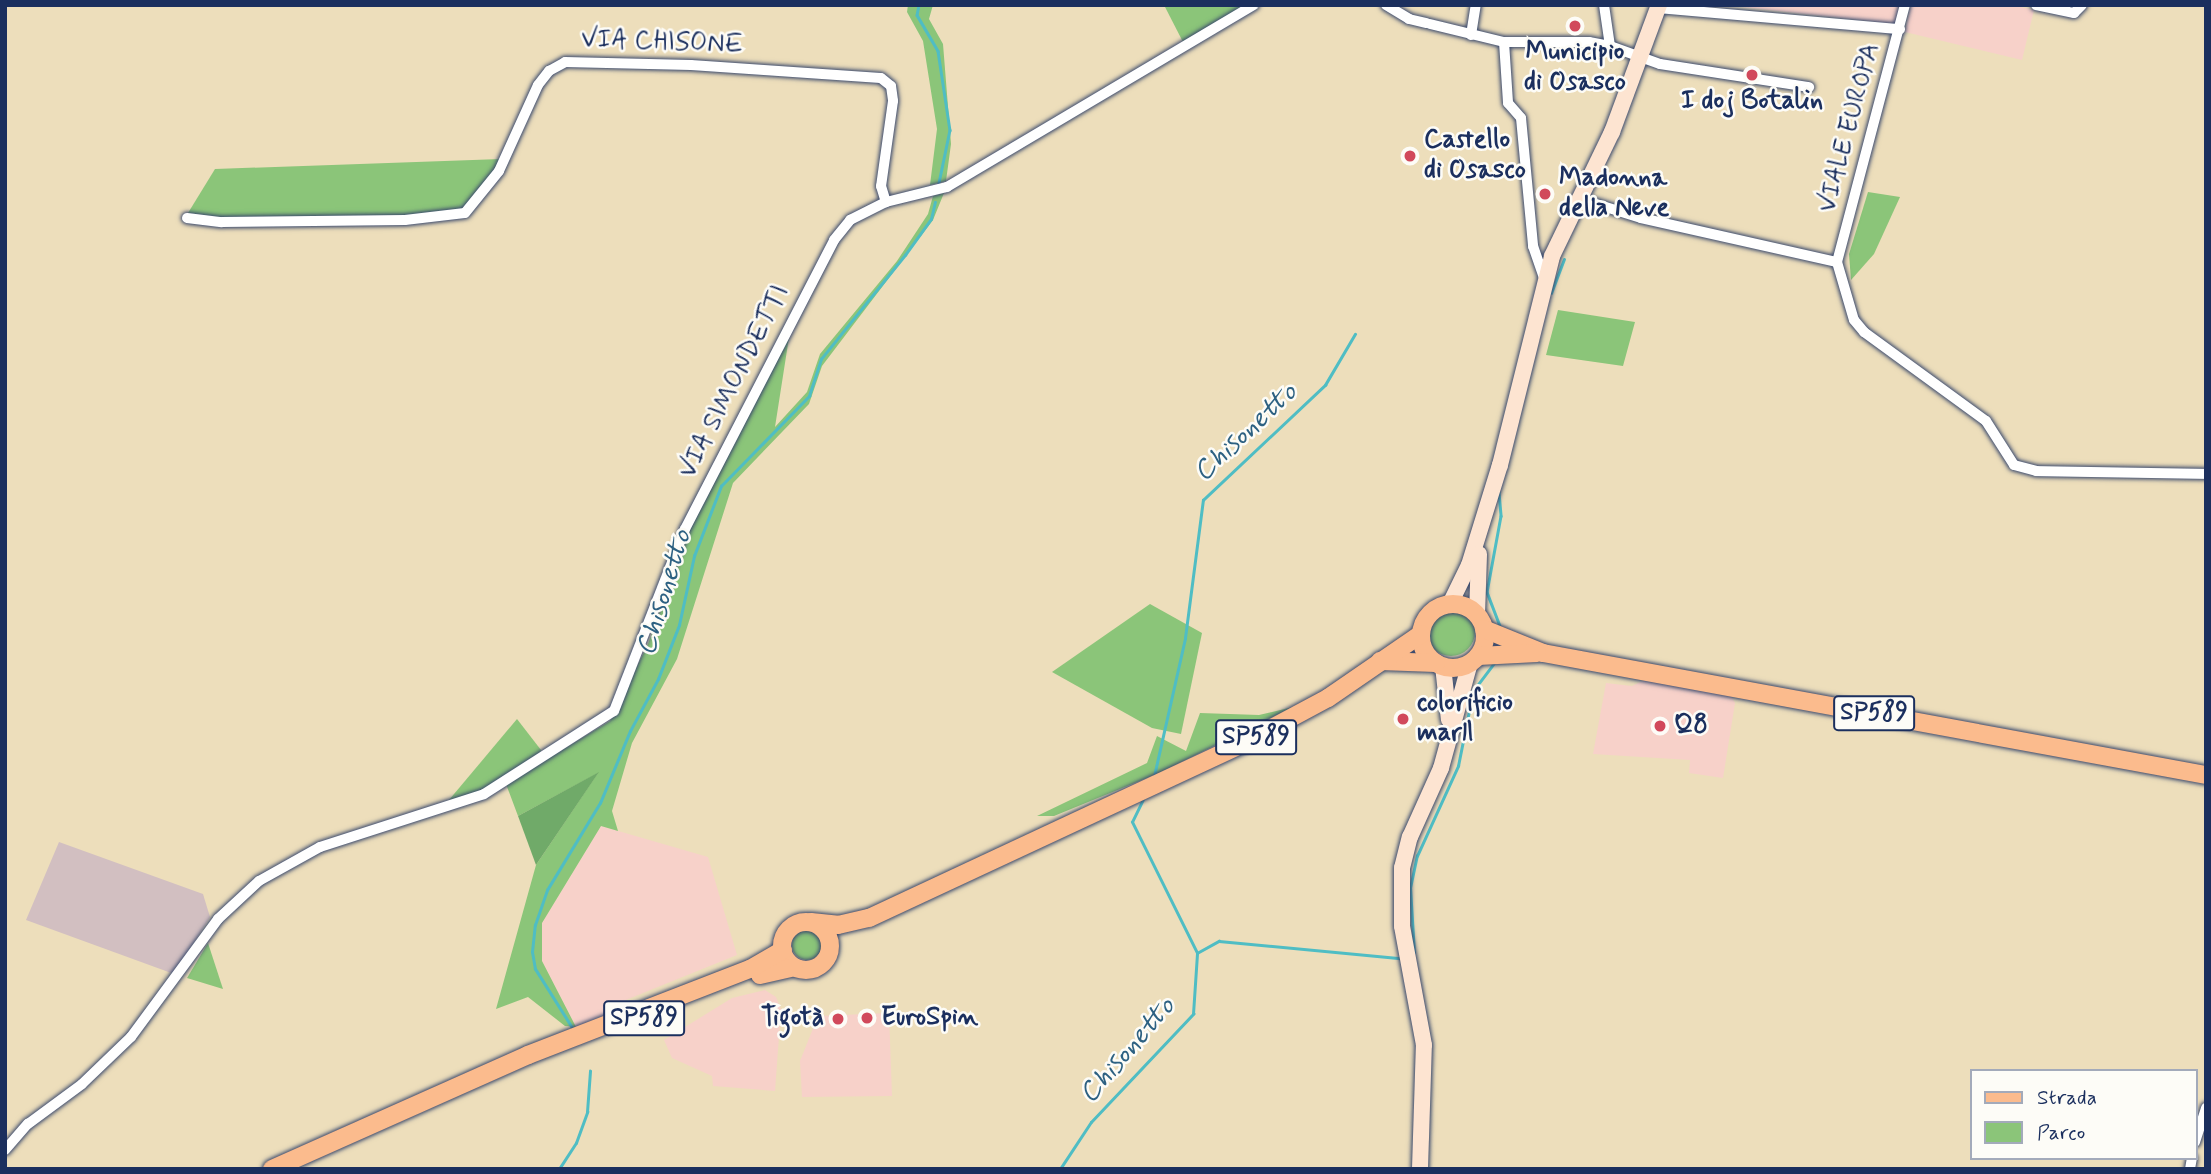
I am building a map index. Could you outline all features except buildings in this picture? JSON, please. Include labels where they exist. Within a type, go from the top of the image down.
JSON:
[{"type":"main road","name":"SP589","points":[[272,1169],[494,1073],[750,969],[783,950],[790,928],[811,922],[838,925],[869,918],[1244,743],[1328,698],[1421,634],[1427,617],[1450,604],[1542,653]]},
{"type":"main road","name":"SP589","points":[[1474,660],[1481,622]]},
{"type":"main road","points":[[1421,634],[1424,650],[1440,665]]},
{"type":"main road","name":"SP589","points":[[1380,662],[1440,665],[1542,653],[2206,775]]},
{"type":"main road","name":"SP589","points":[[494,1073],[778,967],[816,967],[869,918]]},
{"type":"main road","points":[[811,922],[829,937],[829,953]]},
{"type":"main road","points":[[783,950],[794,967]]},
{"type":"street","name":"VIA SIMONDETTI","points":[[5,1150],[28,1124],[82,1084],[131,1037],[218,919],[259,881],[320,847],[484,793],[614,711],[685,529],[834,240],[850,219],[886,202],[947,187],[1254,5]]},
{"type":"street","points":[[1386,5],[1429,24],[1504,42],[1589,42],[1610,46],[1641,58],[1809,87]]},
{"type":"street","points":[[1471,35],[1476,5]]},
{"type":"street","points":[[1604,5],[1610,46]]},
{"type":"street","name":"VIALE EUROPA","points":[[1837,262],[1905,5]]},
{"type":"street","points":[[2036,5],[2074,13],[2082,5]]},
{"type":"street","points":[[1659,7],[1900,29]]},
{"type":"street","name":"SP589","points":[[1450,604],[1468,565],[1515,411],[1545,281],[1577,198],[1601,155],[1659,7]]},
{"type":"street","points":[[1504,42],[1508,103],[1521,118],[1534,246],[1545,281]]},
{"type":"street","name":"VIA CHISONE","points":[[187,218],[222,222],[405,220],[465,213],[499,171],[538,85],[549,71],[565,62],[691,65],[881,78],[891,86],[893,101],[881,186],[886,202]]},
{"type":"street","points":[[1577,198],[1641,218],[1837,262],[1854,320],[1864,332],[1986,422],[2014,466],[2036,471],[2206,474]]},
{"type":"street","name":"SP589","points":[[1481,622],[1477,570],[1489,497]]},
{"type":"street","points":[[1420,1169],[1424,1045],[1402,926],[1402,868],[1451,736],[1474,660]]},
{"type":"street","points":[[1440,665],[1451,736]]},
{"type":"street","points":[[2197,1136],[2206,1108]]},
{"type":"shaded area","points":[[1724,5],[1900,5],[1895,24]]},
{"type":"shaded area","points":[[1911,5],[2012,5],[2034,10],[2022,60],[1905,32]]},
{"type":"shaded area","points":[[1649,678],[1729,693],[1735,703],[1723,778],[1689,773],[1690,760],[1593,754],[1606,683],[1632,686]]},
{"type":"shaded area","points":[[601,826],[708,857],[737,955],[611,1006],[602,1018],[576,1027],[542,961],[542,923]]},
{"type":"shaded area","points":[[59,842],[203,894],[210,917],[174,974],[26,920]]},
{"type":"shaded area","points":[[765,990],[776,997],[781,1009],[775,1091],[713,1086],[712,1076],[672,1058],[664,1040],[732,998]]},
{"type":"shaded area","points":[[889,1013],[892,1096],[802,1097],[800,1061],[818,1016]]},
{"type":"green space","points":[[908,5],[933,5],[929,19],[943,44],[951,144],[946,181],[930,185],[937,129],[923,41],[907,12]]},
{"type":"green space","points":[[1164,5],[1245,5],[1183,42]]},
{"type":"green space","points":[[501,159],[494,176],[465,209],[447,215],[223,218],[188,213],[215,169]]},
{"type":"green space","points":[[1868,192],[1900,197],[1874,254],[1851,280],[1849,254]]},
{"type":"green space","points":[[944,193],[933,220],[822,366],[809,404],[733,483],[677,659],[632,743],[612,811],[618,831],[601,826],[542,923],[542,961],[576,1027],[565,1026],[528,997],[496,1009],[536,865],[598,773],[518,816],[506,784],[610,721],[648,644],[690,528],[790,331],[775,427],[807,392],[820,354],[897,261],[928,214],[933,196]]},
{"type":"green space","points":[[1558,310],[1635,322],[1623,366],[1546,355]]},
{"type":"green space","points":[[1150,604],[1202,633],[1181,734],[1152,728],[1052,672]]},
{"type":"green space","points":[[1451,608],[1468,615],[1475,632],[1468,649],[1451,656],[1434,649],[1427,632],[1434,615]]},
{"type":"green space","points":[[1293,707],[1159,773],[1054,816],[1037,816],[1147,763],[1157,736],[1186,751],[1200,713],[1259,715]]},
{"type":"green space","points":[[517,719],[541,750],[539,757],[480,792],[449,800]]},
{"type":"green space","points":[[599,772],[536,865],[518,816]]},
{"type":"green space","points":[[807,930],[813,931],[821,939],[821,951],[813,959],[807,960],[801,959],[793,951],[792,945],[793,939],[801,931]]},
{"type":"green space","points":[[208,943],[223,989],[187,978]]},
{"type":"waterway","name":"Chisonetto","points":[[919,5],[917,15],[938,51],[950,130],[939,183]]},
{"type":"waterway","name":"Chisonetto","points":[[574,1031],[535,969],[532,952],[535,925],[547,890],[600,803],[630,731],[658,679],[679,625],[694,556],[721,486],[809,396],[821,359],[905,255],[931,219],[935,202]]},
{"type":"waterway","points":[[1551,293],[1564,259]]},
{"type":"waterway","name":"Chisonetto","points":[[1154,776],[1185,638],[1203,500],[1325,385],[1355,334]]},
{"type":"waterway","points":[[1499,492],[1501,516],[1487,592],[1501,628]]},
{"type":"waterway","points":[[1414,953],[1410,888],[1417,856],[1458,766],[1473,691],[1493,664]]},
{"type":"waterway","name":"Chisonetto","points":[[1060,1169],[1091,1122],[1193,1014],[1197,953],[1132,822],[1143,799]]},
{"type":"waterway","points":[[1197,953],[1219,941],[1400,958]]},
{"type":"waterway","name":"Chisonetto","points":[[559,1169],[576,1143],[587,1112],[590,1071]]},
{"type":"place","name":"Municipio di Osasco","points":[[1575,26]]},
{"type":"place","name":"I doj Botalin","points":[[1752,75]]},
{"type":"place","name":"Castello di Osasco","points":[[1410,156]]},
{"type":"place","name":"Madonna della Neve","points":[[1545,194]]},
{"type":"place","name":"colorificio marll","points":[[1403,719]]},
{"type":"place","name":"Q8","points":[[1660,726]]},
{"type":"place","name":"EuroSpin","points":[[867,1018]]},
{"type":"place","name":"Tigotà","points":[[838,1019]]}]
